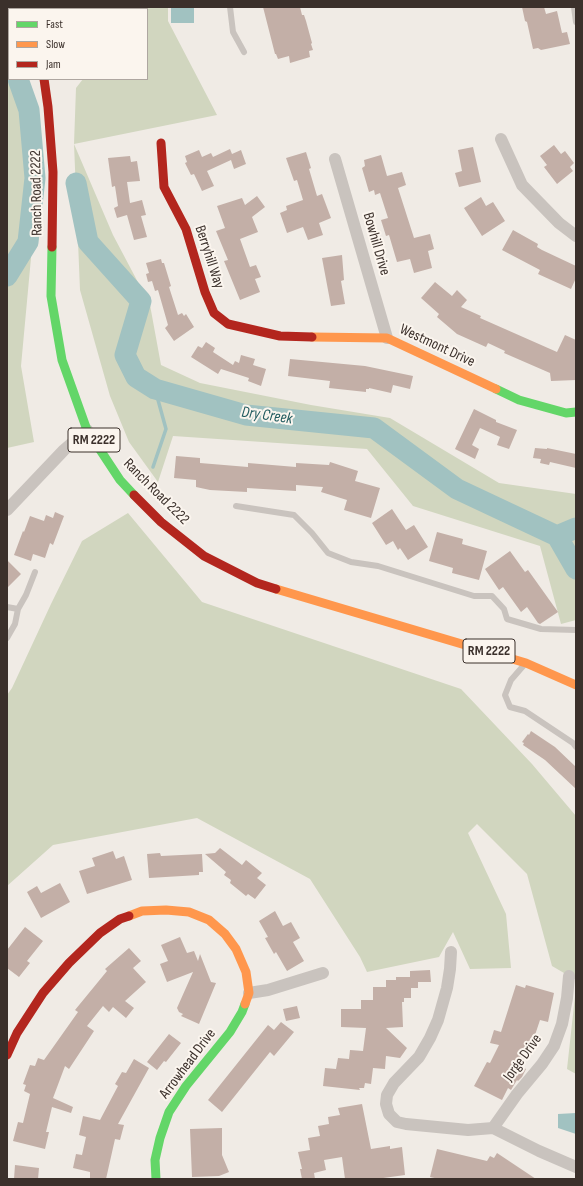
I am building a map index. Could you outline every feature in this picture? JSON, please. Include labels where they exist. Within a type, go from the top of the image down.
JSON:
[{"type":"street","name":"Ranch Road 2222","points":[[44,80],[48,107],[53,172],[52,296],[62,360],[87,430],[120,480],[161,522],[204,556],[257,583],[526,663],[576,685]]},
{"type":"street","points":[[501,139],[522,185],[559,223],[576,236]]},
{"type":"street","name":"Berryhill Way","points":[[161,143],[164,187],[186,229],[205,292],[214,313],[228,324],[280,336]]},
{"type":"street","name":"Bowhill Drive","points":[[335,159],[387,338]]},
{"type":"street","name":"Westmont Drive","points":[[280,336],[387,338],[519,400],[566,413],[576,412]]},
{"type":"street","points":[[7,510],[64,450],[87,430]]},
{"type":"street","points":[[7,1055],[17,1033],[43,993],[69,963],[100,933],[120,919],[142,911],[166,910],[189,912],[209,920],[225,934],[236,949],[246,972],[249,993],[268,990],[323,973]]},
{"type":"street","points":[[451,952],[447,988],[438,1020],[419,1057],[394,1083],[387,1095],[386,1104],[389,1114],[397,1122],[468,1130],[493,1128],[539,1151],[576,1167]]},
{"type":"street","name":"Jorge Drive","points":[[493,1128],[554,1046],[563,1018],[569,976]]},
{"type":"street","name":"Arrowhead Drive","points":[[156,1179],[155,1160],[160,1138],[169,1112],[186,1086],[230,1032],[242,1012],[249,993]]},
{"type":"lane","points":[[230,7],[233,32],[244,52]]},
{"type":"lane","points":[[574,7],[576,22]]},
{"type":"lane","points":[[236,506],[294,515],[312,533],[328,553],[352,562],[378,566],[474,596],[492,596],[504,609],[508,619],[541,629],[576,630]]},
{"type":"lane","points":[[7,638],[15,624],[18,609],[26,595],[35,572]]},
{"type":"lane","points":[[7,607],[18,609]]},
{"type":"lane","points":[[526,663],[510,680],[505,695],[510,707],[525,711],[576,747]]},
{"type":"green space","points":[[168,7],[168,21],[217,115],[74,144],[76,88],[82,80],[148,80],[148,8],[66,8]]},
{"type":"green space","points":[[7,22],[8,80],[24,80],[34,151],[31,258],[21,366],[34,442],[7,448]]},
{"type":"green space","points":[[74,144],[113,235],[150,305],[161,365],[200,383],[311,405],[390,418],[499,483],[576,494],[576,620],[561,624],[540,546],[413,506],[367,449],[173,436],[158,482],[129,442],[110,396],[80,290]]},
{"type":"green space","points":[[128,513],[202,602],[461,689],[532,764],[576,816],[576,980],[552,966],[527,874],[477,824],[468,833],[506,914],[511,968],[470,969],[453,932],[439,957],[367,972],[360,957],[310,879],[197,818],[53,845],[7,886],[7,695],[12,688],[82,541]]},
{"type":"green space","points":[[576,987],[576,1074],[567,1069]]},
{"type":"water","points":[[171,7],[194,7],[194,23],[171,23]]},
{"type":"water","points":[[576,1113],[576,1134],[558,1128],[558,1114]]},
{"type":"building","points":[[263,7],[300,7],[302,15],[304,15],[306,21],[312,43],[313,50],[309,51],[310,57],[290,63],[289,56],[278,59],[275,54]]},
{"type":"building","points":[[522,7],[544,7],[546,14],[557,11],[562,33],[567,32],[570,44],[541,50],[538,48],[533,49]]},
{"type":"building","points":[[554,145],[561,154],[565,151],[574,163],[570,167],[573,171],[557,184],[544,167],[547,165],[540,156]]},
{"type":"building","points":[[473,147],[481,182],[459,187],[455,173],[462,171],[458,150]]},
{"type":"building","points":[[230,149],[232,154],[241,150],[246,164],[234,169],[231,160],[207,171],[214,186],[202,191],[194,174],[191,175],[185,163],[187,162],[185,156],[199,150],[202,157],[211,153],[213,157]]},
{"type":"building","points":[[306,152],[311,168],[309,169],[317,196],[322,194],[331,218],[319,223],[323,235],[308,240],[303,227],[287,233],[280,213],[287,210],[286,206],[303,200],[297,180],[294,181],[286,158]]},
{"type":"building","points":[[381,155],[387,176],[402,172],[406,185],[398,188],[414,238],[430,234],[434,249],[428,251],[432,268],[414,273],[410,259],[397,262],[389,235],[386,236],[381,220],[388,218],[380,193],[375,195],[374,190],[369,192],[362,168],[365,166],[364,160]]},
{"type":"building","points":[[130,156],[131,162],[137,161],[140,181],[127,182],[130,203],[142,200],[146,215],[141,216],[147,237],[134,240],[127,215],[117,218],[114,208],[118,206],[115,186],[112,187],[108,158]]},
{"type":"building","points":[[257,196],[265,207],[252,217],[258,232],[240,239],[250,267],[256,265],[261,277],[255,279],[260,292],[240,300],[224,261],[228,260],[216,231],[225,228],[217,206],[242,198],[245,205]]},
{"type":"building","points":[[481,197],[486,206],[493,202],[505,221],[482,236],[464,208]]},
{"type":"building","points":[[513,230],[538,244],[537,247],[542,250],[576,266],[576,278],[571,289],[538,274],[540,270],[502,250]]},
{"type":"building","points":[[342,255],[344,280],[341,281],[345,304],[331,306],[322,258]]},
{"type":"building","points":[[161,259],[162,263],[164,263],[171,286],[169,287],[178,315],[182,313],[184,316],[186,314],[194,327],[174,341],[165,328],[168,325],[158,290],[155,291],[152,281],[148,282],[146,274],[149,273],[146,263]]},
{"type":"building","points":[[435,282],[452,296],[457,290],[467,300],[461,307],[481,316],[480,318],[557,352],[565,335],[576,340],[576,380],[551,381],[550,373],[504,353],[505,351],[488,343],[486,347],[457,334],[437,317],[439,314],[421,298]]},
{"type":"building","points":[[206,342],[215,348],[213,352],[233,365],[235,361],[239,363],[241,355],[255,359],[253,365],[266,369],[261,386],[248,381],[249,378],[221,369],[218,374],[191,357],[198,346],[202,348]]},
{"type":"building","points":[[290,359],[365,366],[413,376],[410,389],[393,385],[391,393],[369,388],[366,389],[366,392],[329,388],[330,381],[288,376]]},
{"type":"building","points":[[474,409],[496,420],[496,422],[517,430],[509,449],[497,445],[500,437],[480,428],[472,445],[479,449],[475,459],[455,449]]},
{"type":"building","points":[[535,448],[547,448],[576,454],[576,468],[550,462],[549,465],[540,463],[541,459],[533,458]]},
{"type":"building","points":[[176,456],[200,458],[200,463],[248,467],[248,463],[296,467],[296,463],[329,465],[330,462],[358,471],[355,481],[380,488],[371,518],[344,510],[347,500],[321,492],[323,487],[296,485],[296,491],[247,488],[247,492],[210,490],[196,487],[196,480],[174,478]]},
{"type":"building","points":[[392,509],[406,530],[414,525],[428,547],[408,560],[400,548],[398,550],[393,541],[386,545],[372,523]]},
{"type":"building","points":[[55,512],[64,516],[53,545],[50,543],[45,558],[33,554],[31,561],[14,555],[30,516],[44,521],[46,515],[53,518]]},
{"type":"building","points":[[437,532],[463,539],[462,544],[487,551],[479,580],[452,573],[453,568],[429,561]]},
{"type":"building","points":[[510,551],[525,572],[528,570],[558,612],[540,624],[527,607],[521,612],[503,587],[499,590],[485,569]]},
{"type":"building","points":[[7,560],[21,574],[7,588]]},
{"type":"building","points":[[531,731],[555,747],[576,767],[576,789],[545,760],[523,745],[524,743],[522,742]]},
{"type":"building","points":[[220,848],[242,865],[246,860],[262,873],[257,878],[266,885],[255,899],[248,894],[246,896],[230,883],[231,880],[224,875],[226,872],[205,854],[215,853]]},
{"type":"building","points":[[113,851],[116,859],[124,856],[132,880],[87,894],[79,871],[95,866],[92,858]]},
{"type":"building","points":[[160,853],[161,856],[202,854],[203,872],[199,872],[199,875],[149,878],[147,854]]},
{"type":"building","points":[[60,883],[70,902],[41,918],[27,892],[37,886],[41,893]]},
{"type":"building","points":[[275,911],[283,926],[291,922],[300,938],[293,942],[304,961],[287,971],[276,952],[274,954],[265,938],[268,937],[259,921]]},
{"type":"building","points":[[25,927],[43,941],[27,961],[30,963],[19,977],[7,968],[7,950]]},
{"type":"building","points":[[180,937],[187,953],[194,951],[198,961],[200,954],[211,982],[216,983],[199,1024],[181,1016],[183,1014],[179,1012],[177,1008],[193,972],[167,982],[160,964],[168,961],[161,945]]},
{"type":"building","points":[[129,948],[141,961],[133,968],[146,982],[125,1001],[134,1008],[126,1018],[113,1007],[109,1012],[103,1006],[87,1026],[94,1031],[69,1069],[65,1066],[53,1098],[73,1107],[71,1113],[52,1107],[46,1132],[49,1132],[45,1149],[13,1141],[18,1122],[23,1123],[30,1094],[24,1091],[26,1085],[23,1084],[30,1065],[35,1066],[38,1058],[44,1060],[78,1012],[75,1010],[107,971],[105,969]]},
{"type":"building","points":[[430,970],[431,982],[418,982],[418,988],[411,988],[411,998],[404,998],[404,1002],[402,1002],[403,1027],[386,1028],[407,1048],[400,1058],[386,1056],[385,1069],[373,1068],[371,1084],[365,1083],[364,1088],[359,1088],[360,1090],[323,1086],[325,1068],[336,1069],[338,1058],[349,1059],[350,1050],[363,1051],[366,1028],[341,1027],[341,1009],[361,1009],[361,1000],[373,1000],[373,987],[386,987],[386,980],[396,980],[396,977],[410,977],[410,971]]},
{"type":"building","points":[[516,985],[525,988],[526,985],[554,993],[548,1022],[540,1020],[532,1044],[529,1043],[522,1067],[526,1069],[522,1077],[518,1081],[517,1080],[511,1090],[508,1088],[502,1100],[474,1086],[487,1062],[490,1063],[499,1045],[490,1043],[494,1030],[501,1032]]},
{"type":"building","points":[[297,1006],[300,1018],[286,1021],[283,1009]]},
{"type":"building","points":[[281,1022],[294,1032],[274,1056],[270,1052],[222,1112],[208,1100],[268,1025],[274,1030]]},
{"type":"building","points":[[169,1034],[181,1043],[166,1062],[164,1061],[157,1070],[147,1062]]},
{"type":"building","points":[[134,1059],[149,1068],[118,1124],[124,1125],[120,1140],[115,1139],[106,1179],[90,1179],[90,1172],[73,1168],[76,1154],[82,1155],[86,1137],[79,1135],[83,1116],[100,1120],[118,1086],[115,1084],[122,1072],[126,1073]]},
{"type":"building","points":[[362,1104],[371,1149],[390,1146],[390,1149],[402,1147],[405,1175],[376,1179],[345,1179],[342,1157],[324,1160],[326,1170],[314,1173],[315,1179],[302,1179],[300,1169],[302,1169],[298,1152],[310,1150],[308,1138],[320,1136],[318,1126],[329,1124],[328,1117],[340,1115],[338,1108]]},
{"type":"building","points":[[222,1128],[222,1155],[229,1172],[219,1176],[192,1177],[190,1129]]},
{"type":"building","points":[[437,1149],[487,1161],[490,1156],[494,1158],[497,1153],[536,1179],[439,1179],[430,1177]]},
{"type":"building","points":[[15,1165],[39,1168],[38,1179],[14,1179]]},
{"type":"waterway","points":[[7,276],[28,242],[35,178],[29,110],[18,80]]},
{"type":"waterway","name":"Dry Creek","points":[[76,183],[88,242],[141,301],[125,355],[136,377],[155,389],[246,415],[374,428],[457,489],[557,536],[576,569]]},
{"type":"waterway","points":[[153,467],[166,429],[155,389]]},
{"type":"waterway","points":[[557,536],[576,528]]},
{"type":"traffic: fast","points":[[52,247],[51,296],[62,360],[87,430],[120,480],[134,495]]},
{"type":"traffic: fast","points":[[496,389],[519,400],[566,413],[576,412]]},
{"type":"traffic: fast","points":[[156,1179],[155,1160],[160,1138],[169,1112],[186,1086],[230,1032],[245,1004]]},
{"type":"traffic: slow","points":[[312,337],[387,338],[496,389]]},
{"type":"traffic: slow","points":[[276,589],[526,663],[576,685]]},
{"type":"traffic: slow","points":[[129,916],[142,911],[166,910],[189,912],[209,920],[225,934],[236,949],[246,972],[249,993],[245,1004]]},
{"type":"traffic: jam","points":[[44,80],[48,107],[53,172],[52,247]]},
{"type":"traffic: jam","points":[[161,143],[164,187],[186,229],[205,292],[214,313],[228,324],[280,336],[312,337]]},
{"type":"traffic: jam","points":[[134,495],[161,522],[204,556],[257,583],[276,589]]},
{"type":"traffic: jam","points":[[7,1055],[17,1033],[43,993],[69,963],[100,933],[120,919],[129,916]]}]
